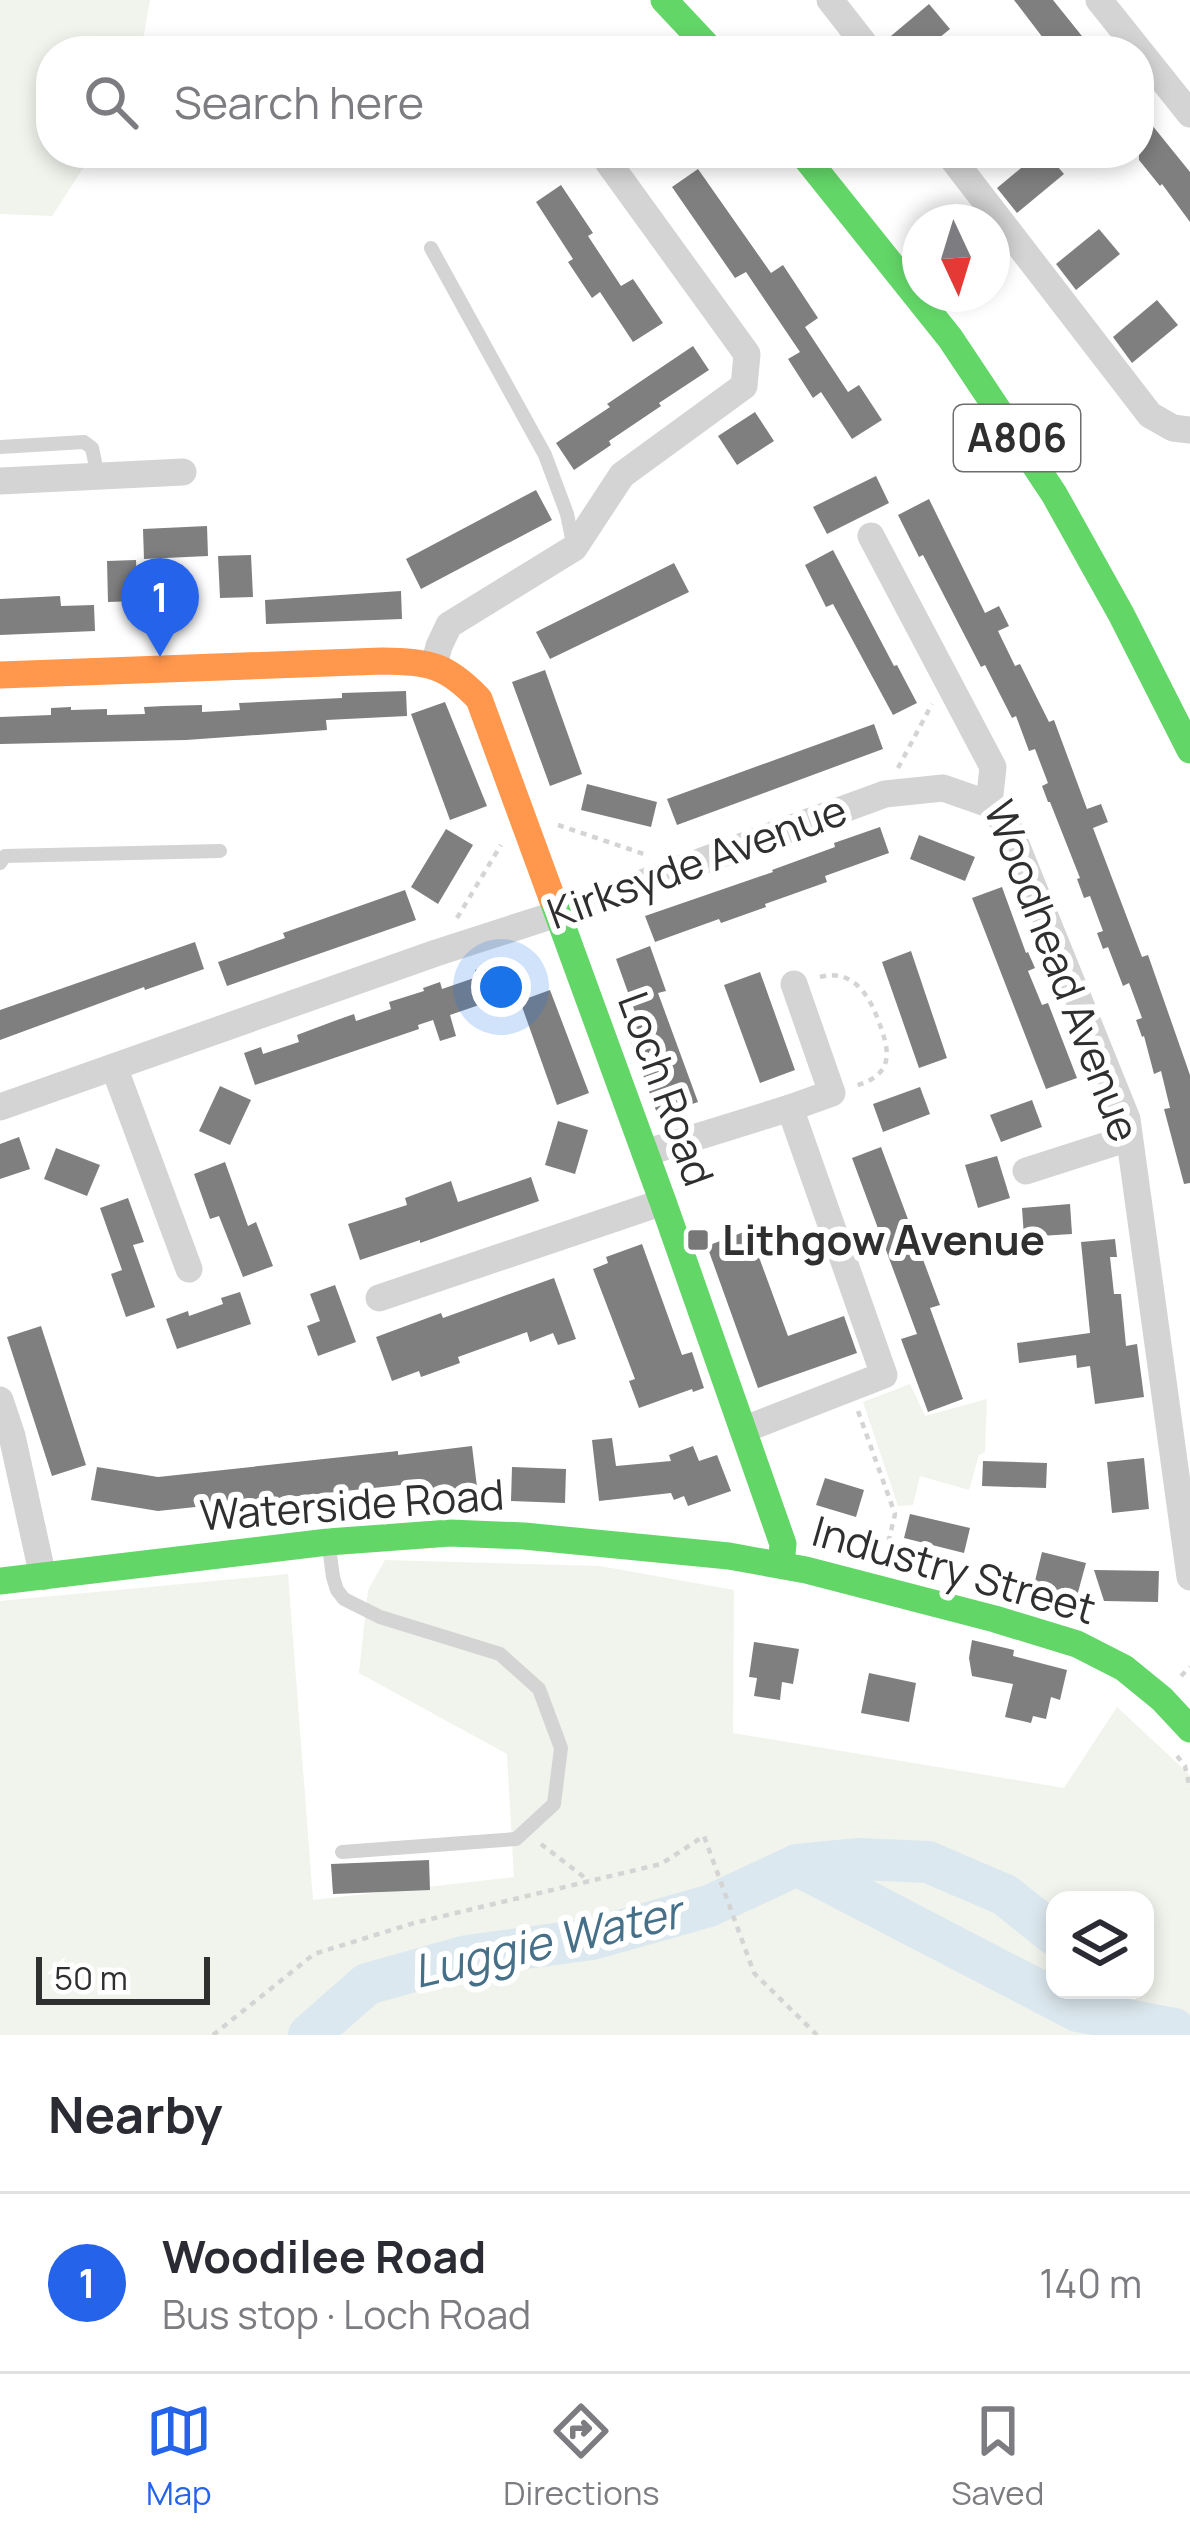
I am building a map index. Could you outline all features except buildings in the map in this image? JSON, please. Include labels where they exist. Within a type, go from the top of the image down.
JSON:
[{"type":"main road","points":[[664,0],[698,36]]},
{"type":"main road","name":"A806","points":[[814,168],[950,338],[1054,494],[1190,749]]},
{"type":"main road","points":[[0,675],[435,662]]},
{"type":"main road","name":"Loch Road","points":[[435,662],[458,674],[479,699],[783,1544],[781,1564]]},
{"type":"main road","name":"Waterside Road","points":[[0,1581],[328,1542],[479,1533],[659,1547],[781,1564]]},
{"type":"main road","name":"Industry Street","points":[[781,1564],[1077,1644],[1124,1669],[1190,1729]]},
{"type":"street","points":[[830,0],[858,36]]},
{"type":"street","points":[[1105,2],[1131,36]]},
{"type":"street","points":[[1154,67],[1190,114]]},
{"type":"street","points":[[435,662],[449,626],[574,548],[622,475],[744,386],[747,354],[612,168]]},
{"type":"street","points":[[960,168],[1150,415],[1173,428],[1190,430]]},
{"type":"street","points":[[0,481],[183,472]]},
{"type":"street","name":"Woodhead Avenue","points":[[872,536],[993,767],[989,804],[1011,832],[1126,1118],[1190,1577]]},
{"type":"street","name":"Kirksyde Avenue","points":[[0,1108],[885,794],[943,788],[989,804]]},
{"type":"street","points":[[645,1153],[832,1093],[794,984]]},
{"type":"street","points":[[114,1067],[189,1269]]},
{"type":"street","points":[[743,1430],[884,1375],[790,1108]]},
{"type":"street","points":[[1027,1171],[1129,1138]]},
{"type":"street","points":[[379,1298],[663,1202]]},
{"type":"street","points":[[0,1400],[43,1577]]},
{"type":"lane","points":[[431,248],[545,455],[574,548]]},
{"type":"lane","points":[[0,447],[84,442],[92,448],[98,476]]},
{"type":"lane","points":[[0,863],[5,856],[220,850]]},
{"type":"lane","points":[[328,1542],[333,1576],[344,1599],[380,1617],[500,1654],[539,1689],[561,1748],[554,1804],[516,1839],[342,1852]]},
{"type":"path","points":[[885,794],[946,678]]},
{"type":"path","points":[[794,984],[832,974],[851,980],[868,994],[888,1044],[885,1066],[871,1082],[832,1093]]},
{"type":"path","points":[[850,1387],[895,1514],[877,1589]]},
{"type":"path","points":[[1181,1676],[1190,1667]]},
{"type":"path","points":[[213,2035],[314,1954],[414,1923],[662,1864],[704,1837],[754,1973],[817,2035]]},
{"type":"path","points":[[542,1844],[590,1881]]},
{"type":"shaded area","points":[[0,0],[150,0],[144,36],[36,36],[36,168],[83,168],[52,216],[0,214]]},
{"type":"shaded area","points":[[910,1384],[925,1416],[987,1399],[985,1452],[979,1455],[969,1490],[920,1476],[913,1505],[898,1506],[863,1402]]},
{"type":"shaded area","points":[[385,1560],[600,1566],[734,1590],[733,1733],[1064,1788],[1117,1707],[1190,1775],[1190,2035],[0,2035],[0,1601],[288,1574],[313,1900],[514,1877],[507,1754],[359,1673],[368,1590]]},
{"type":"waterway","name":"Luggie Water","points":[[309,2035],[367,1984],[467,1956],[592,1939],[709,1906],[797,1865],[859,1859],[928,1862],[1005,1895],[1046,1928]]},
{"type":"waterway","name":"Luggie Water","points":[[797,1865],[1078,2011],[1174,2029]]},
{"type":"traffic: fast","points":[[664,0],[698,36]]},
{"type":"traffic: fast","points":[[814,168],[950,338],[1054,494],[1190,750]]},
{"type":"traffic: fast","points":[[552,898],[783,1544],[781,1564]]},
{"type":"traffic: fast","points":[[0,1581],[328,1542],[450,1533],[729,1556],[806,1570],[1077,1644],[1124,1668],[1190,1729]]},
{"type":"traffic: slow","points":[[0,675],[382,661],[436,667],[457,678],[479,699],[552,898]]},
{"type":"place","name":"Woodilee Road","points":[[160,657]]},
{"type":"place","name":"Lithgow Avenue","points":[[698,1240]]}]
